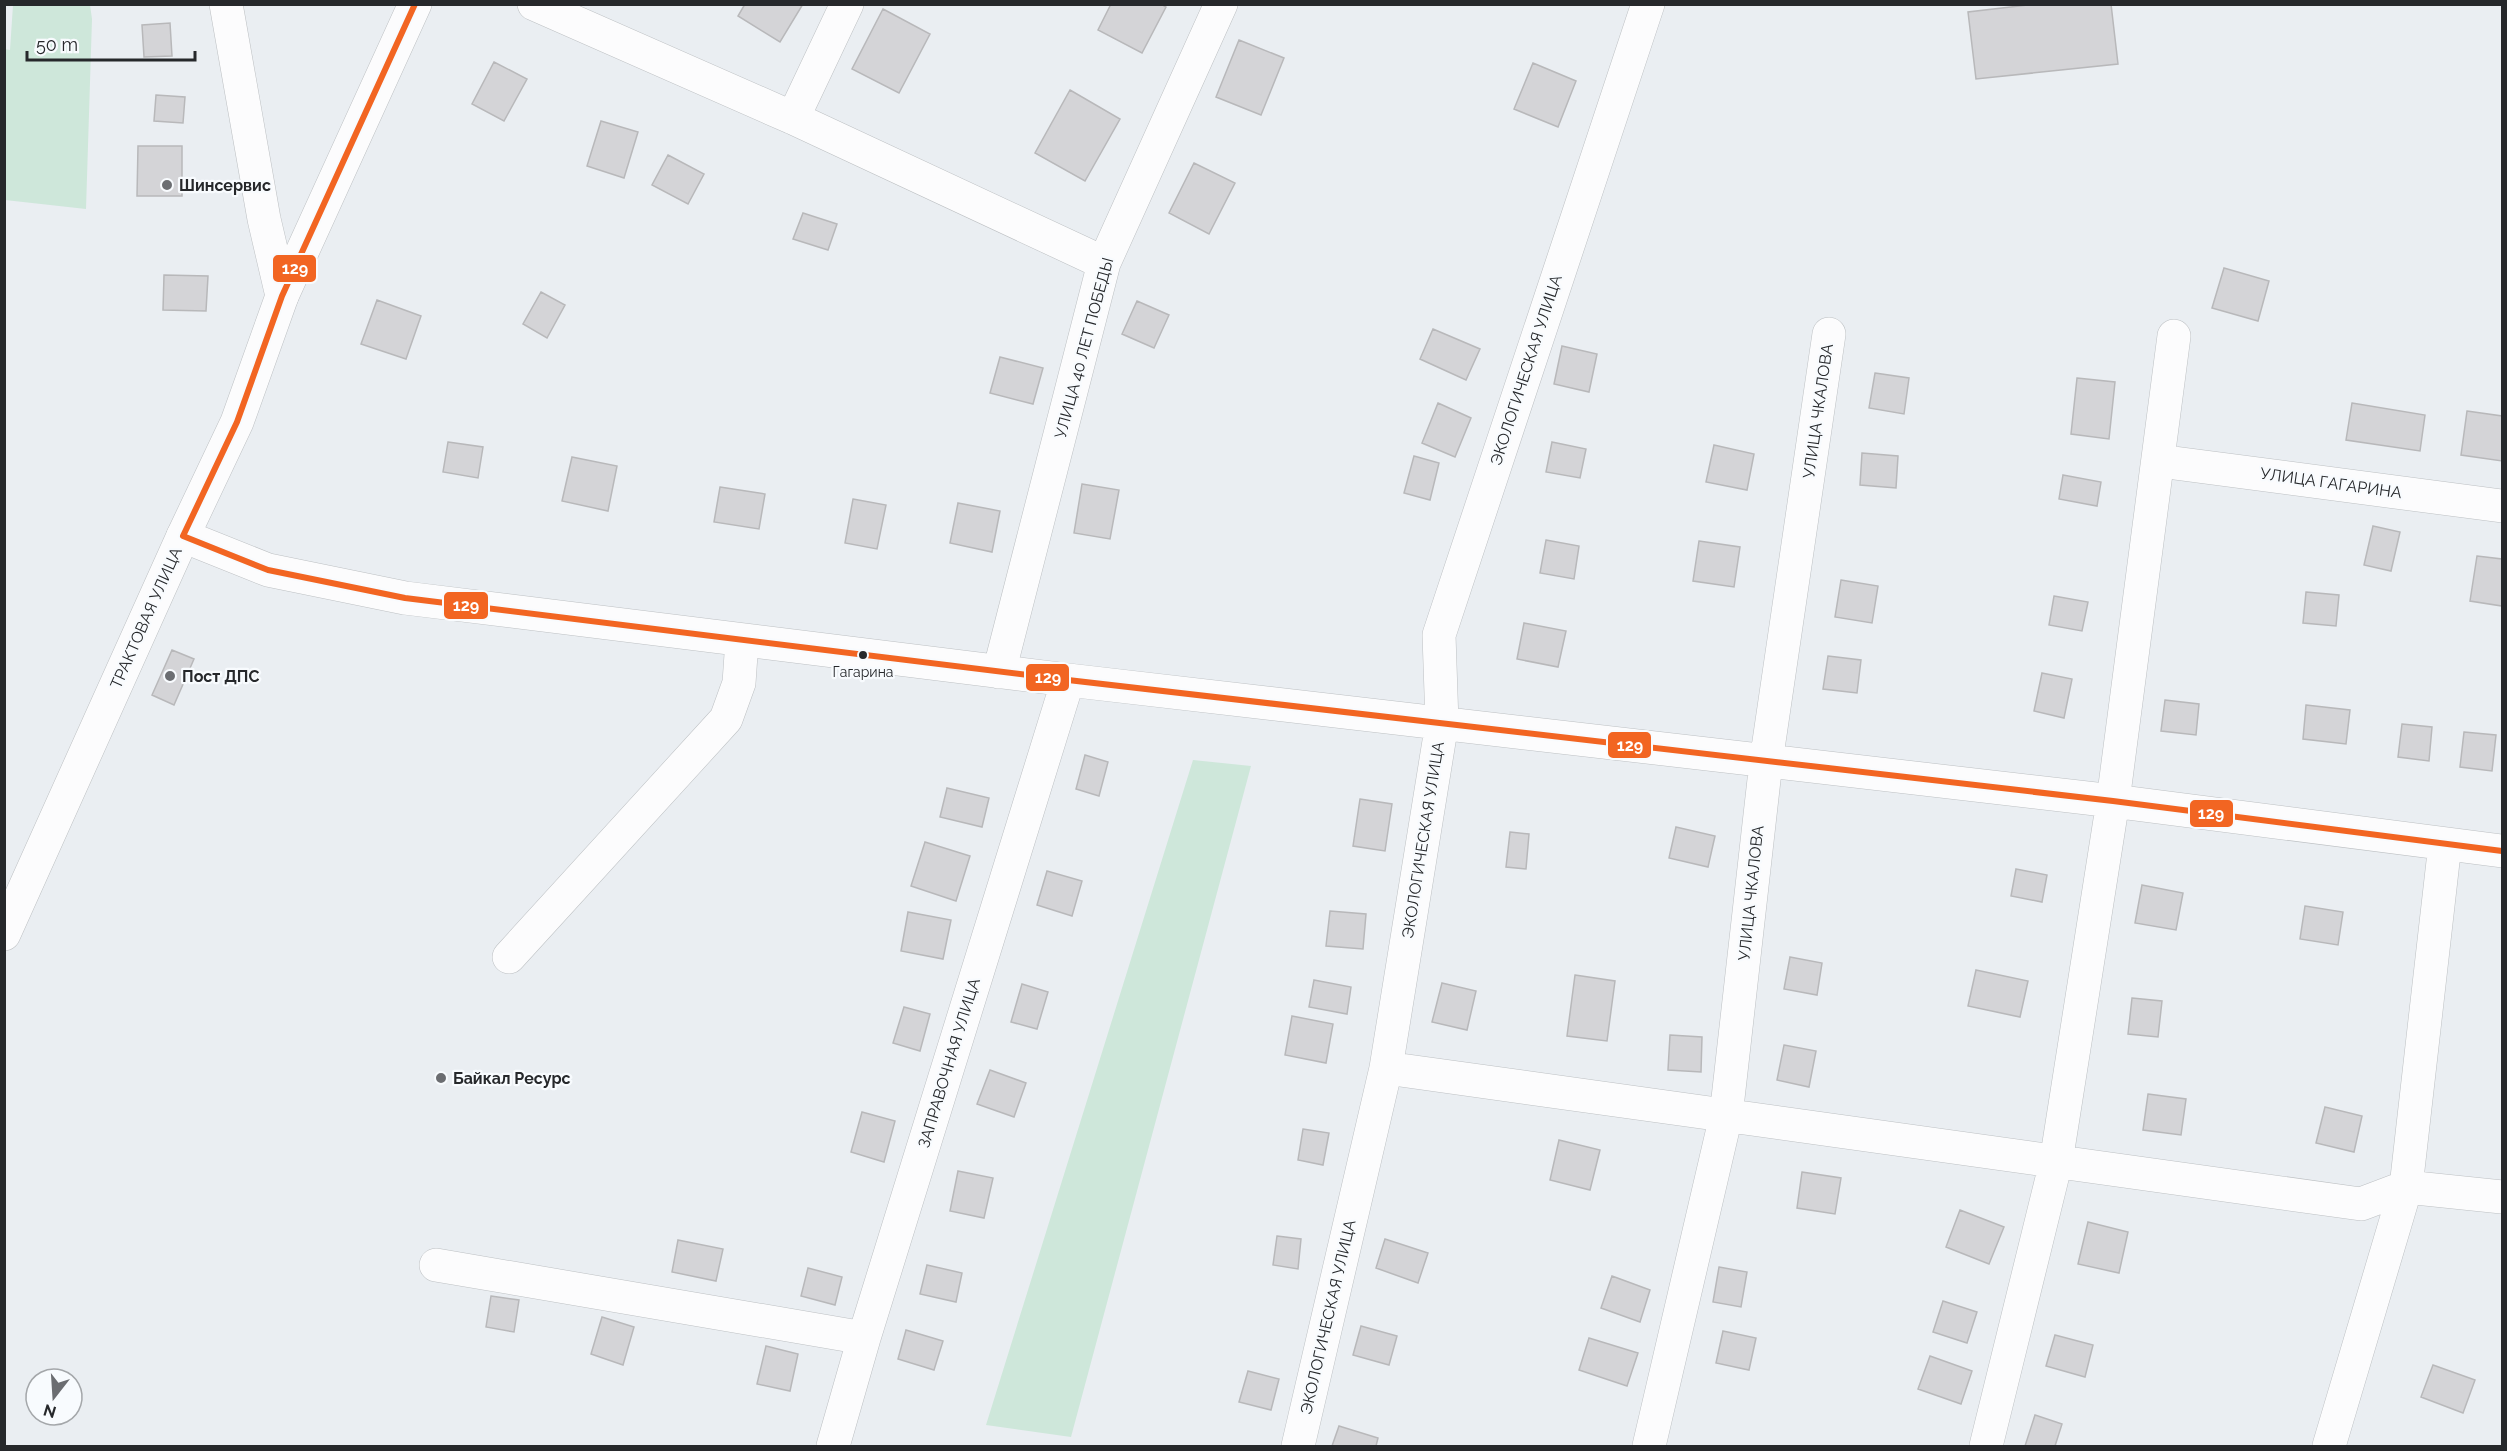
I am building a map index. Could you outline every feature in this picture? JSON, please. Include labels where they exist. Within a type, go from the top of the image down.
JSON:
[{"type":"main road","points":[[226,4],[264,219],[282,296]]},
{"type":"main road","name":"ТРАКТОВАЯ УЛИЦА","points":[[4,933],[183,536],[237,422],[282,296],[415,4]]},
{"type":"main road","points":[[534,4],[793,118],[1104,263]]},
{"type":"main road","points":[[793,118],[847,4]]},
{"type":"main road","name":"УЛИЦА 40 ЛЕТ ПОБЕДЫ","points":[[999,672],[1104,263],[1221,4]]},
{"type":"main road","name":"ЭКОЛОГИЧЕСКАЯ УЛИЦА","points":[[1298,1446],[1386,1068],[1442,723],[1439,635],[1648,4]]},
{"type":"main road","name":"УЛИЦА ЧКАЛОВА","points":[[1649,1446],[1726,1116],[1766,762],[1829,334]]},
{"type":"main road","points":[[1986,1446],[2056,1162],[2113,801],[2174,336]]},
{"type":"main road","name":"УЛИЦА ГАГАРИНА","points":[[2158,460],[2502,506]]},
{"type":"main road","points":[[183,536],[268,570],[405,598],[999,672],[2113,801],[2502,851]]},
{"type":"main road","points":[[509,957],[726,719],[739,683],[742,640]]},
{"type":"main road","name":"ЗАПРАВОЧНАЯ УЛИЦА","points":[[833,1446],[864,1338],[1068,680]]},
{"type":"main road","points":[[2329,1446],[2406,1187],[2445,844]]},
{"type":"main road","points":[[1386,1068],[2361,1204],[2406,1187],[2502,1197]]},
{"type":"main road","points":[[436,1265],[864,1338]]},
{"type":"green space","points":[[13,5],[90,5],[92,19],[86,209],[5,200],[4,49],[10,50]]},
{"type":"green space","points":[[1193,760],[1251,766],[1071,1437],[986,1425]]},
{"type":"building","points":[[745,4],[803,4],[780,42],[738,16]]},
{"type":"building","points":[[1111,4],[1161,4],[1166,7],[1142,53],[1098,30]]},
{"type":"building","points":[[2036,4],[2111,4],[2118,64],[1976,79],[1968,12]]},
{"type":"building","points":[[883,9],[930,34],[899,93],[852,69]]},
{"type":"building","points":[[170,23],[172,56],[144,57],[142,25]]},
{"type":"building","points":[[1239,40],[1284,58],[1261,115],[1216,97]]},
{"type":"building","points":[[494,62],[527,79],[504,121],[472,104]]},
{"type":"building","points":[[1533,63],[1576,81],[1558,127],[1514,109]]},
{"type":"building","points":[[1070,90],[1120,119],[1085,181],[1035,153]]},
{"type":"building","points":[[156,95],[185,97],[183,123],[154,121]]},
{"type":"building","points":[[601,121],[638,132],[624,178],[587,166]]},
{"type":"building","points":[[138,146],[182,146],[182,196],[137,196]]},
{"type":"building","points":[[668,155],[704,174],[688,204],[652,185]]},
{"type":"building","points":[[1194,163],[1235,183],[1209,234],[1169,213]]},
{"type":"building","points":[[803,213],[837,224],[828,250],[793,239]]},
{"type":"building","points":[[2224,268],[2269,281],[2258,321],[2212,308]]},
{"type":"building","points":[[164,275],[208,276],[206,311],[163,310]]},
{"type":"building","points":[[541,292],[565,305],[547,338],[523,324]]},
{"type":"building","points":[[377,300],[421,316],[406,359],[361,344]]},
{"type":"building","points":[[1137,301],[1169,315],[1154,348],[1122,334]]},
{"type":"building","points":[[1433,329],[1480,349],[1466,380],[1420,359]]},
{"type":"building","points":[[1562,346],[1597,354],[1589,392],[1554,384]]},
{"type":"building","points":[[1000,357],[1043,368],[1033,404],[990,393]]},
{"type":"building","points":[[1875,373],[1909,378],[1904,414],[1869,408]]},
{"type":"building","points":[[2077,378],[2115,382],[2109,439],[2071,434]]},
{"type":"building","points":[[1438,403],[1471,418],[1455,457],[1422,443]]},
{"type":"building","points":[[2352,403],[2425,415],[2420,451],[2346,440]]},
{"type":"building","points":[[2467,411],[2502,416],[2502,461],[2461,455]]},
{"type":"building","points":[[448,442],[483,447],[478,478],[443,472]]},
{"type":"building","points":[[1552,442],[1586,449],[1580,478],[1546,472]]},
{"type":"building","points":[[1714,445],[1754,454],[1747,490],[1706,482]]},
{"type":"building","points":[[1862,453],[1898,456],[1896,488],[1860,485]]},
{"type":"building","points":[[1414,456],[1439,463],[1430,500],[1404,493]]},
{"type":"building","points":[[572,457],[617,466],[608,511],[562,501]]},
{"type":"building","points":[[2063,475],[2101,482],[2097,506],[2059,499]]},
{"type":"building","points":[[1082,484],[1119,490],[1110,539],[1074,533]]},
{"type":"building","points":[[720,487],[765,494],[759,529],[714,522]]},
{"type":"building","points":[[853,499],[886,505],[877,549],[845,543]]},
{"type":"building","points":[[958,503],[1000,511],[992,552],[950,543]]},
{"type":"building","points":[[2373,526],[2400,532],[2391,571],[2364,565]]},
{"type":"building","points":[[1546,540],[1579,546],[1574,579],[1540,573]]},
{"type":"building","points":[[1699,541],[1740,547],[1734,587],[1693,581]]},
{"type":"building","points":[[2477,556],[2502,559],[2502,606],[2470,601]]},
{"type":"building","points":[[1841,580],[1878,586],[1872,623],[1835,617]]},
{"type":"building","points":[[2306,592],[2339,595],[2336,626],[2303,623]]},
{"type":"building","points":[[2054,596],[2088,602],[2082,631],[2049,625]]},
{"type":"building","points":[[1524,623],[1566,631],[1558,667],[1517,659]]},
{"type":"building","points":[[172,650],[194,659],[174,705],[152,695]]},
{"type":"building","points":[[1828,656],[1861,660],[1857,693],[1823,689]]},
{"type":"building","points":[[2042,673],[2072,679],[2064,718],[2034,711]]},
{"type":"building","points":[[2165,700],[2199,704],[2196,735],[2161,731]]},
{"type":"building","points":[[2306,705],[2350,710],[2346,744],[2303,739]]},
{"type":"building","points":[[2402,724],[2432,727],[2429,761],[2398,757]]},
{"type":"building","points":[[2464,732],[2496,735],[2492,771],[2460,767]]},
{"type":"building","points":[[1085,755],[1108,762],[1099,796],[1076,789]]},
{"type":"building","points":[[947,788],[989,798],[982,827],[940,817]]},
{"type":"building","points":[[1360,799],[1392,804],[1385,851],[1353,846]]},
{"type":"building","points":[[1676,827],[1715,836],[1708,867],[1669,858]]},
{"type":"building","points":[[1510,832],[1529,834],[1526,869],[1506,867]]},
{"type":"building","points":[[925,842],[970,856],[956,901],[911,886]]},
{"type":"building","points":[[2016,869],[2047,875],[2042,902],[2011,896]]},
{"type":"building","points":[[1047,871],[1082,881],[1072,916],[1037,905]]},
{"type":"building","points":[[2142,885],[2183,893],[2176,930],[2135,923]]},
{"type":"building","points":[[2305,906],[2343,912],[2338,945],[2300,939]]},
{"type":"building","points":[[1330,911],[1366,914],[1363,949],[1326,946]]},
{"type":"building","points":[[908,912],[951,920],[943,959],[901,951]]},
{"type":"building","points":[[1790,957],[1822,963],[1817,995],[1784,989]]},
{"type":"building","points":[[1976,970],[2028,981],[2020,1017],[1968,1006]]},
{"type":"building","points":[[1575,975],[1615,981],[1607,1041],[1567,1036]]},
{"type":"building","points":[[1314,980],[1351,987],[1347,1014],[1309,1007]]},
{"type":"building","points":[[1442,983],[1476,991],[1467,1030],[1432,1022]]},
{"type":"building","points":[[1022,984],[1048,992],[1037,1029],[1011,1022]]},
{"type":"building","points":[[2132,998],[2162,1001],[2158,1037],[2128,1034]]},
{"type":"building","points":[[904,1007],[930,1014],[920,1051],[893,1043]]},
{"type":"building","points":[[1292,1016],[1333,1024],[1326,1063],[1285,1055]]},
{"type":"building","points":[[1670,1035],[1702,1037],[1701,1072],[1668,1070]]},
{"type":"building","points":[[1784,1045],[1816,1051],[1809,1087],[1777,1080]]},
{"type":"building","points":[[990,1070],[1026,1083],[1014,1117],[977,1104]]},
{"type":"building","points":[[2148,1094],[2186,1099],[2181,1135],[2143,1130]]},
{"type":"building","points":[[2325,1107],[2362,1116],[2354,1152],[2316,1143]]},
{"type":"building","points":[[862,1112],[895,1121],[884,1162],[851,1152]]},
{"type":"building","points":[[1303,1129],[1329,1133],[1323,1165],[1298,1160]]},
{"type":"building","points":[[1559,1140],[1600,1150],[1590,1190],[1550,1180]]},
{"type":"building","points":[[958,1171],[993,1178],[984,1218],[950,1211]]},
{"type":"building","points":[[1802,1172],[1841,1178],[1835,1214],[1797,1208]]},
{"type":"building","points":[[1960,1210],[2004,1227],[1989,1264],[1946,1247]]},
{"type":"building","points":[[2088,1222],[2128,1232],[2119,1273],[2078,1264]]},
{"type":"building","points":[[1277,1236],[1301,1239],[1298,1269],[1273,1265]]},
{"type":"building","points":[[1385,1239],[1428,1253],[1418,1283],[1376,1268]]},
{"type":"building","points":[[678,1240],[723,1249],[716,1281],[672,1272]]},
{"type":"building","points":[[927,1265],[962,1273],[956,1302],[920,1294]]},
{"type":"building","points":[[1719,1267],[1747,1272],[1741,1307],[1713,1302]]},
{"type":"building","points":[[808,1268],[842,1277],[835,1305],[801,1296]]},
{"type":"building","points":[[1612,1276],[1650,1290],[1640,1322],[1601,1308]]},
{"type":"building","points":[[491,1296],[519,1300],[514,1332],[486,1327]]},
{"type":"building","points":[[1943,1301],[1977,1312],[1967,1343],[1933,1332]]},
{"type":"building","points":[[602,1317],[634,1327],[623,1365],[591,1354]]},
{"type":"building","points":[[1361,1326],[1397,1336],[1389,1365],[1353,1355]]},
{"type":"building","points":[[906,1330],[943,1341],[934,1370],[898,1359]]},
{"type":"building","points":[[1723,1331],[1756,1338],[1749,1370],[1716,1363]]},
{"type":"building","points":[[2055,1335],[2093,1345],[2085,1377],[2046,1366]]},
{"type":"building","points":[[1589,1338],[1638,1353],[1627,1386],[1579,1370]]},
{"type":"building","points":[[766,1346],[798,1354],[790,1391],[757,1384]]},
{"type":"building","points":[[1930,1356],[1972,1371],[1961,1404],[1918,1389]]},
{"type":"building","points":[[2433,1365],[2475,1380],[2463,1413],[2421,1397]]},
{"type":"building","points":[[1248,1371],[1279,1379],[1271,1410],[1239,1402]]},
{"type":"building","points":[[2035,1415],[2062,1424],[2055,1446],[2025,1446]]},
{"type":"building","points":[[1339,1426],[1378,1438],[1376,1446],[1332,1446]]},
{"type":"transit line","name":"129","points":[[183,536],[237,422],[282,296],[415,4]]},
{"type":"transit line","name":"129","points":[[183,536],[268,570],[405,598],[1068,680],[2113,801],[2502,851]]},
{"type":"place","name":"Шинсервис","points":[[167,185]]},
{"type":"place","name":"Гагарина","points":[[863,655]]},
{"type":"place","name":"Пост ДПС","points":[[170,676]]},
{"type":"place","name":"Байкал Ресурс","points":[[441,1078]]}]
